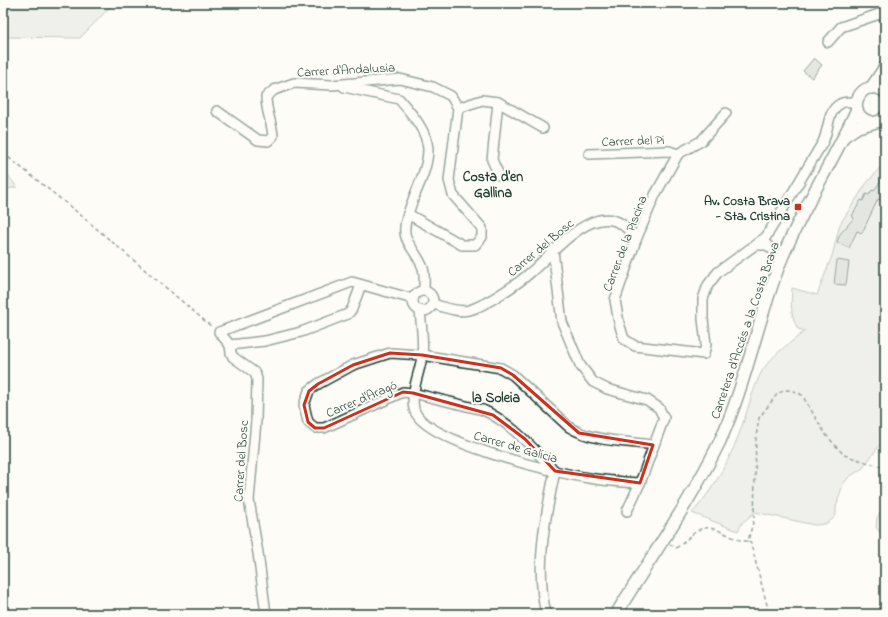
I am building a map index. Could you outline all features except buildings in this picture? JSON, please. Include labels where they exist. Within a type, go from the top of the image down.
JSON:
[{"type":"main road","points":[[871,88],[885,67]]},
{"type":"main road","points":[[880,121],[862,118],[856,106],[861,92],[871,88],[878,88],[885,92]]},
{"type":"main road","name":"Carretera d'Accés a la Costa Brava","points":[[616,614],[699,480],[734,410],[780,262],[806,206],[845,136],[856,106]]},
{"type":"main road","points":[[845,136],[858,126],[880,121]]},
{"type":"street","points":[[828,42],[841,27],[885,12]]},
{"type":"street","name":"Carrer d'Andalusia","points":[[217,111],[258,140],[268,141],[274,136],[273,128],[266,110],[266,97],[274,90],[294,83],[332,85],[400,79],[433,87],[451,96],[458,108]]},
{"type":"street","points":[[332,85],[385,94],[399,98],[421,128],[428,148],[424,171],[404,224],[406,241],[423,270],[424,290]]},
{"type":"street","points":[[408,214],[462,246],[475,245],[482,237],[482,228],[453,196],[449,180],[458,108],[482,100],[498,102],[543,128]]},
{"type":"street","points":[[498,102],[492,160],[499,175]]},
{"type":"street","name":"Carrer de la Piscina","points":[[678,154],[655,196],[636,240],[615,300],[619,323],[624,339],[635,346],[704,354],[706,344],[703,319],[703,298],[708,285],[718,272],[757,245],[772,228],[828,133],[828,122],[832,111],[840,103],[856,106]]},
{"type":"street","points":[[678,154],[701,141],[726,112]]},
{"type":"street","name":"Carrer del Pi","points":[[589,154],[669,151],[678,154]]},
{"type":"street","name":"Carrer del Bosc","points":[[433,304],[455,310],[469,310],[515,286],[574,232],[588,224],[604,219],[616,221],[631,232],[636,240]]},
{"type":"street","points":[[757,245],[767,245],[774,251],[780,262]]},
{"type":"street","points":[[553,251],[562,322],[580,365],[593,382],[607,390],[647,400],[659,408],[664,418],[640,484],[627,511]]},
{"type":"street","points":[[218,332],[352,282],[413,299]]},
{"type":"street","points":[[230,345],[265,341],[301,332],[348,314],[352,309],[361,284]]},
{"type":"street","points":[[424,290],[432,295],[433,304],[428,310],[420,310],[415,306],[413,299],[417,293],[424,290]]},
{"type":"street","name":"Carrer de Galícia","points":[[420,310],[422,355],[414,393],[414,410],[417,416],[433,429],[462,444],[555,471],[589,478],[640,484]]},
{"type":"street","name":"Carrer del Bosc","points":[[218,332],[230,345],[231,353],[255,373],[257,379],[255,428],[249,500],[266,614]]},
{"type":"street","name":"Carrer d'Aragó","points":[[555,471],[525,439],[493,415],[482,410],[414,393],[403,392],[324,428],[315,428],[308,422],[304,405],[309,391],[318,384],[353,366],[390,353],[422,355],[502,368],[513,375],[569,427],[579,433],[590,437],[653,445]]},
{"type":"street","points":[[546,614],[542,599],[541,546],[555,471]]},
{"type":"path","points":[[3,153],[77,212],[218,332]]},
{"type":"path","points":[[748,541],[754,519],[756,437],[759,418],[778,393],[787,390],[802,395],[826,435],[844,455],[885,468]]},
{"type":"path","points":[[662,540],[676,548],[700,529],[705,528],[718,530],[744,541],[748,541],[751,544],[767,605],[766,614]]},
{"type":"highlighted area","points":[[390,353],[422,355],[501,368],[513,375],[579,433],[653,445],[640,483],[555,471],[525,439],[493,415],[413,393],[403,392],[324,428],[315,428],[308,422],[304,405],[309,391],[318,384],[353,365]]},
{"type":"shaded area","points":[[3,3],[114,3],[80,38],[3,37]]},
{"type":"shaded area","points":[[885,162],[885,438],[863,468],[849,477],[843,484],[836,507],[836,515],[831,520],[821,525],[814,525],[755,512],[742,523],[738,531],[692,513],[708,493],[722,471],[734,447],[762,371],[776,354],[805,331],[798,329],[792,314],[792,288],[817,295],[832,256],[840,224],[866,184]]},
{"type":"shaded area","points":[[3,169],[17,187],[3,190]]},
{"type":"shaded area","points":[[885,504],[885,534],[881,534],[876,527],[877,518]]},
{"type":"place","name":"Av. Costa Brava - Sta. Cristina","points":[[798,207]]},
{"type":"district","name":"Costa d'en Gallina","points":[[493,184]]},
{"type":"district","name":"la Soleia","points":[[496,397]]}]
